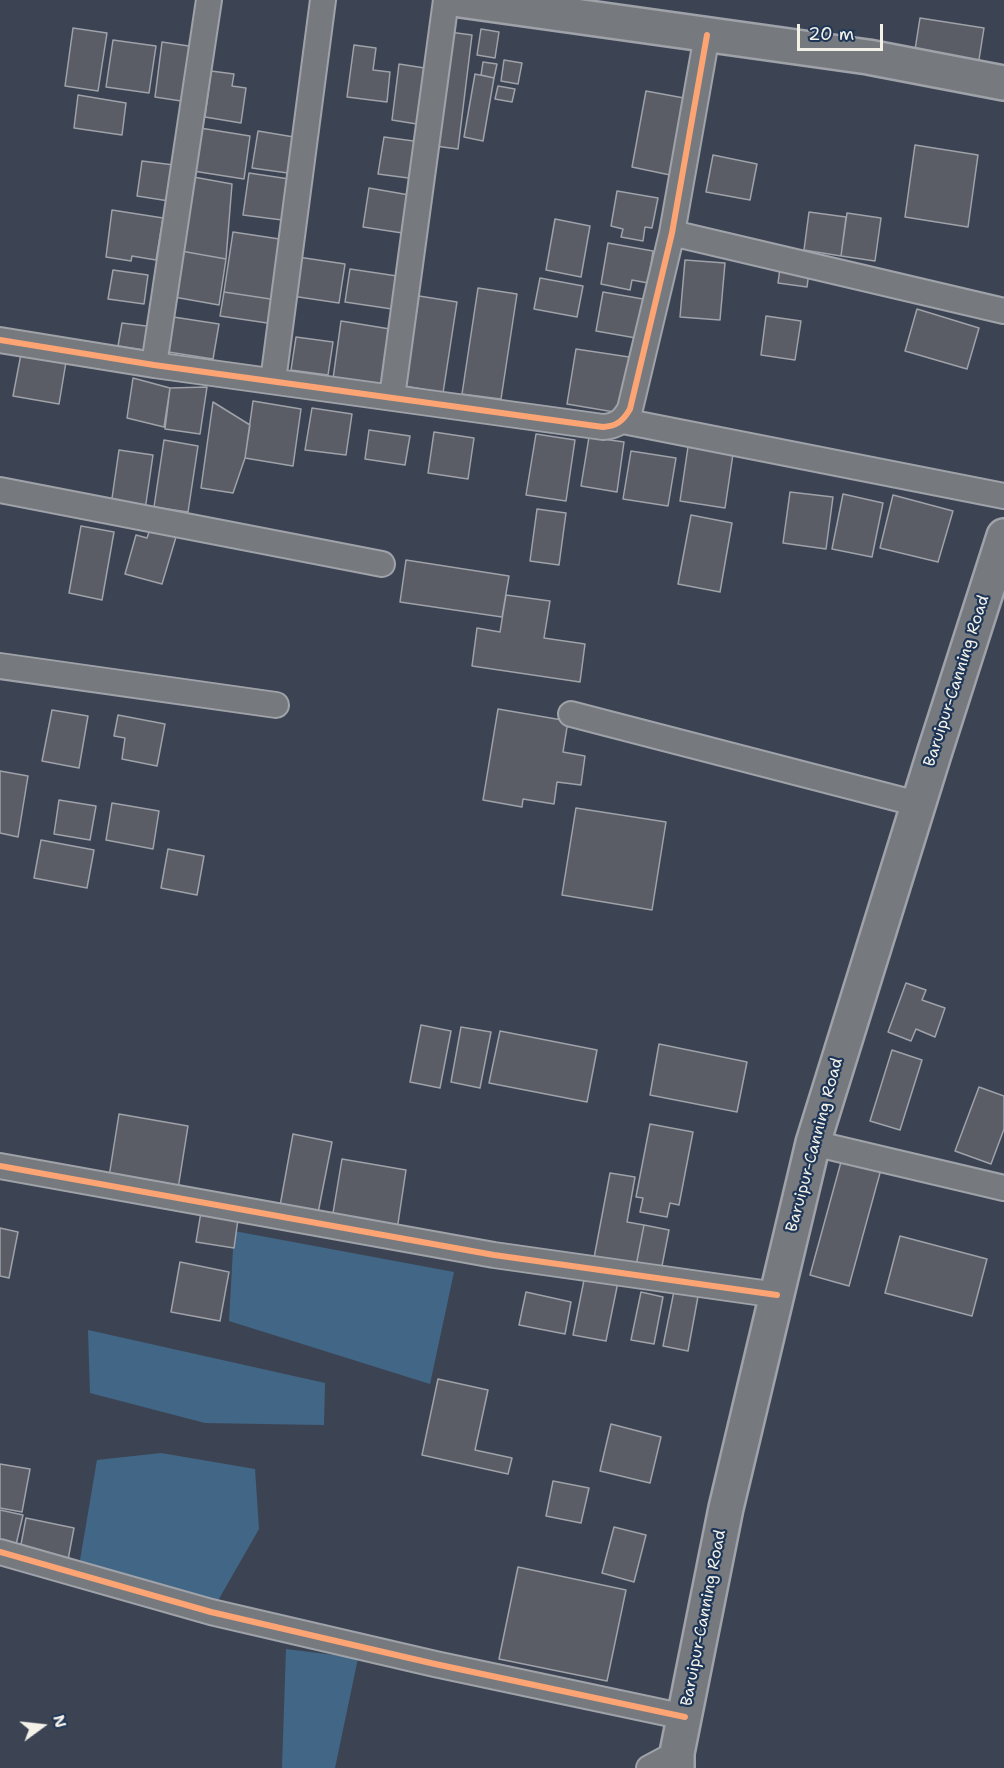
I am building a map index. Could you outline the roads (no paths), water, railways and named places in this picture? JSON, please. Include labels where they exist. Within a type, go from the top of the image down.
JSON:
[{"type":"main road","points":[[460,0],[868,57],[1004,83]]},
{"type":"main road","name":"Baruipur-Canning Road","points":[[677,1760],[726,1509],[813,1143],[1004,536]]},
{"type":"street","points":[[154,365],[209,0]]},
{"type":"street","points":[[273,381],[323,0]]},
{"type":"street","points":[[392,397],[446,0]]},
{"type":"street","points":[[0,340],[154,365],[603,427],[612,426],[622,421],[630,409],[672,233],[707,35]]},
{"type":"street","points":[[672,233],[1004,311]]},
{"type":"street","points":[[622,421],[1004,496]]},
{"type":"street","points":[[0,490],[382,564]]},
{"type":"street","points":[[0,666],[276,705]]},
{"type":"street","points":[[571,714],[918,804]]},
{"type":"street","points":[[813,1143],[1004,1188]]},
{"type":"street","points":[[0,1166],[494,1255],[777,1295]]},
{"type":"street","points":[[0,1552],[211,1612],[435,1664],[685,1717]]},
{"type":"street","points":[[649,1768],[677,1760]]},
{"type":"water","points":[[234,1231],[454,1272],[430,1384],[229,1321]]},
{"type":"water","points":[[88,1330],[325,1383],[324,1425],[205,1423],[90,1393]]},
{"type":"water","points":[[161,1453],[255,1469],[259,1529],[216,1604],[78,1572],[97,1460]]},
{"type":"water","points":[[286,1649],[358,1658],[335,1768],[282,1768]]}]
